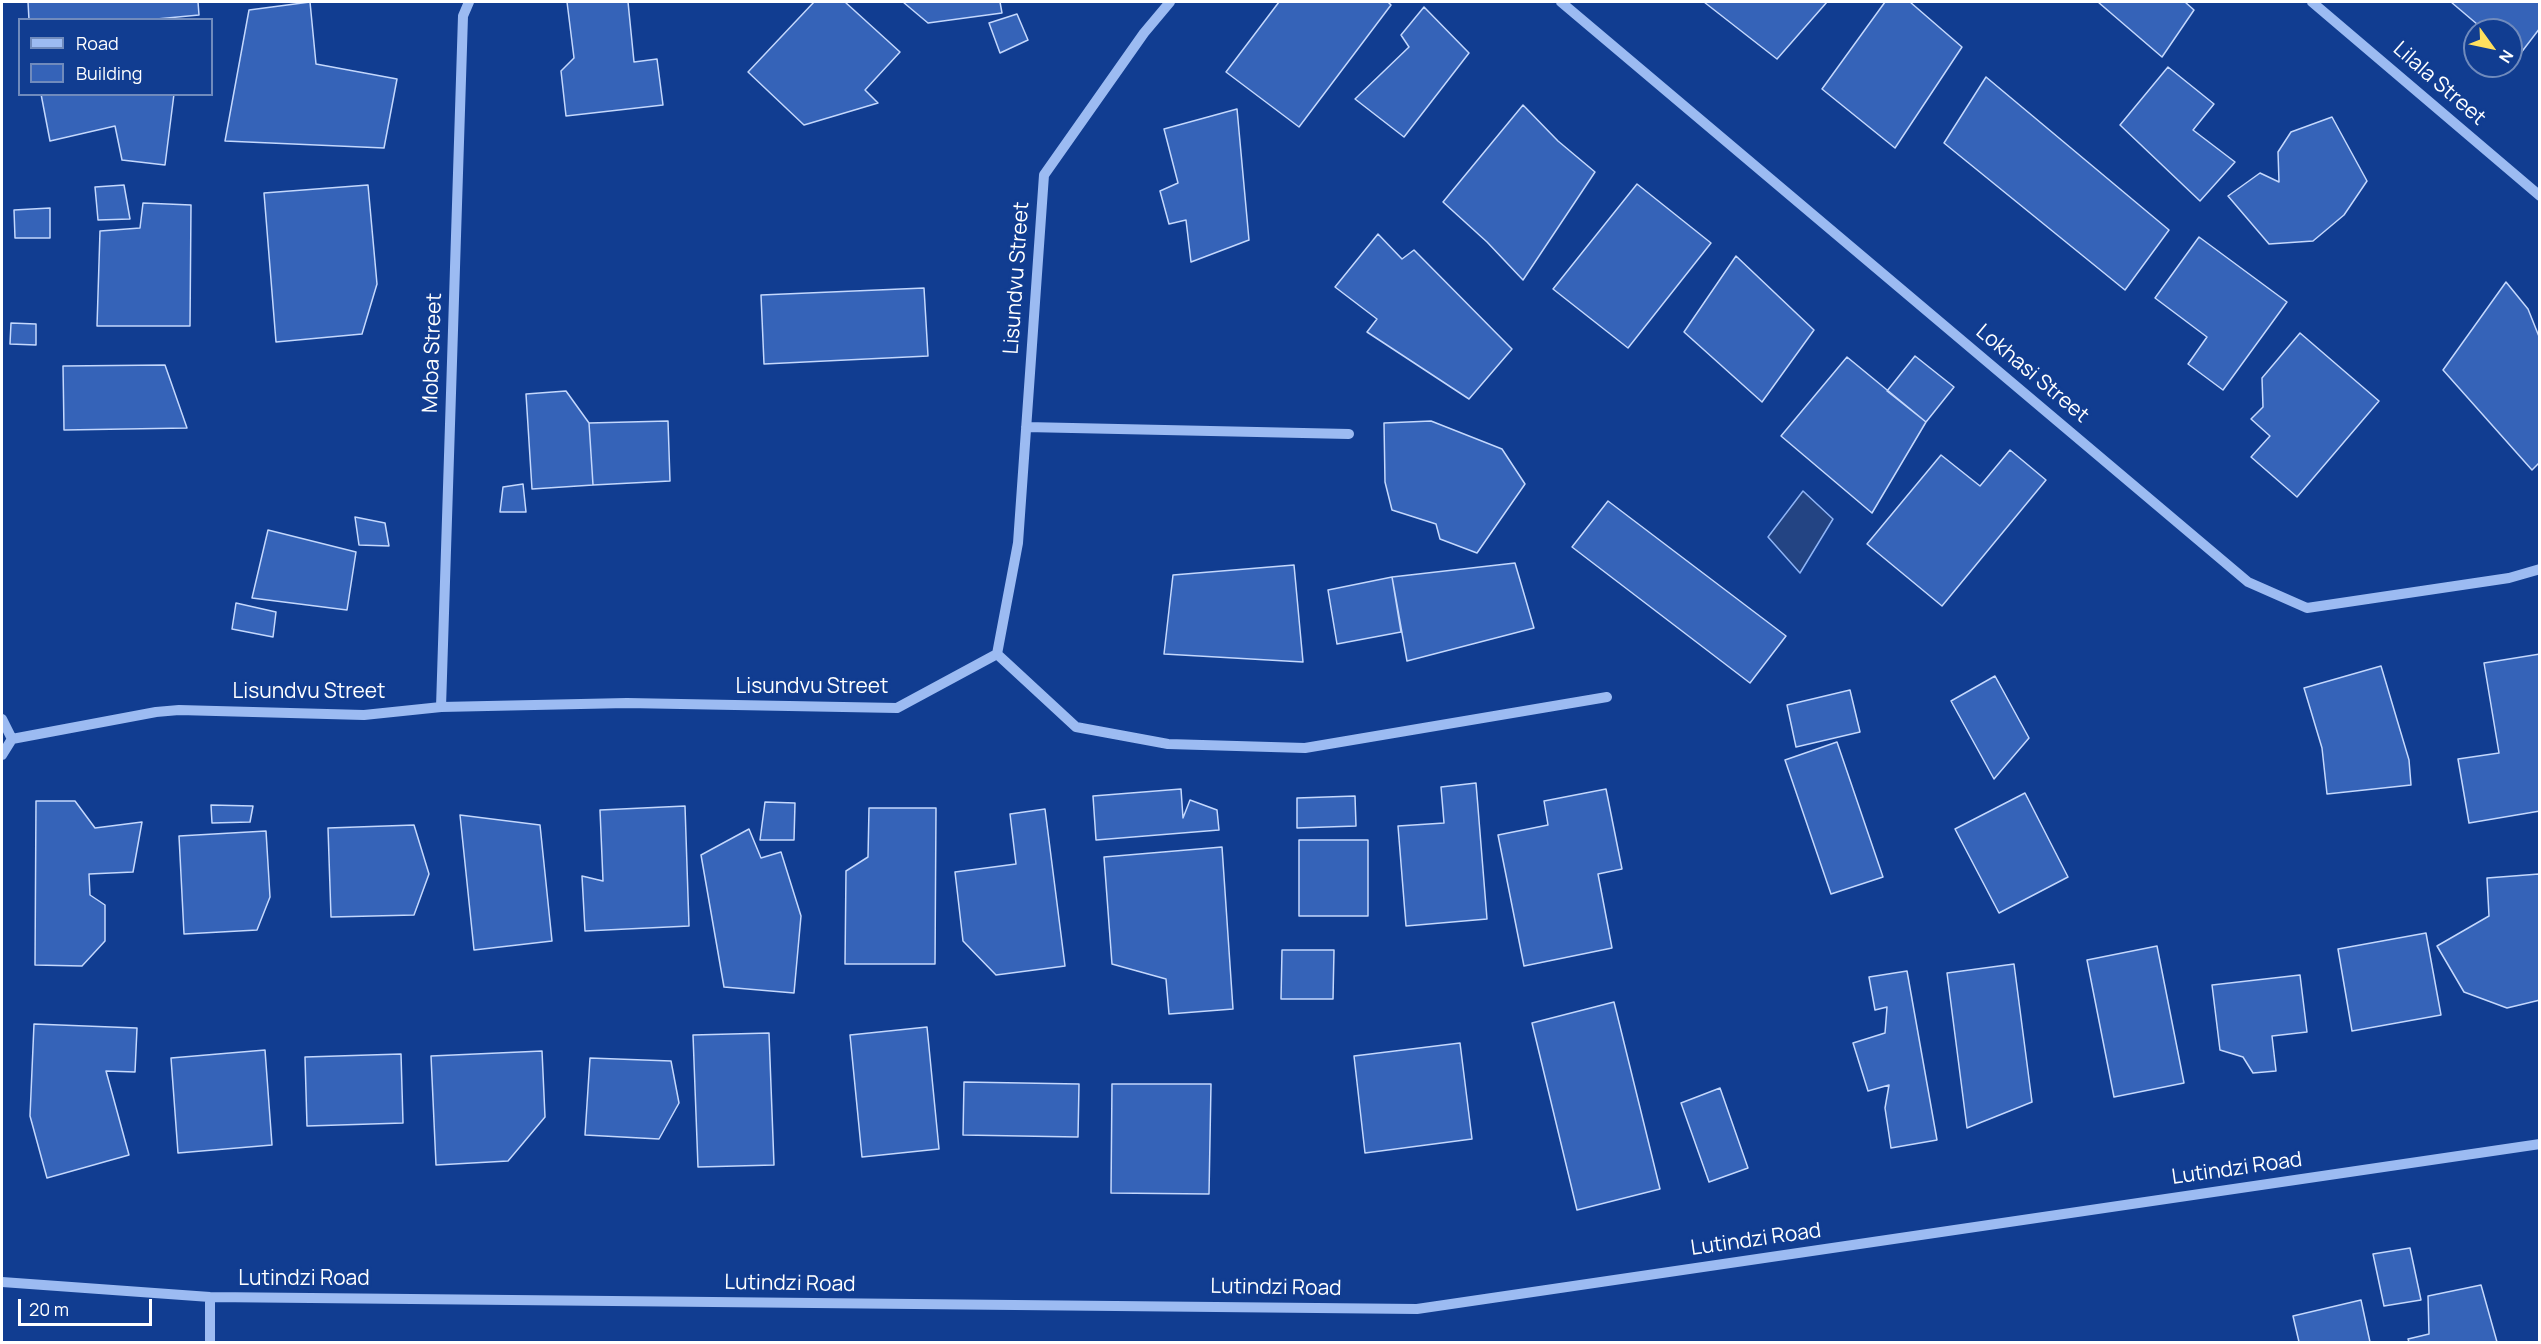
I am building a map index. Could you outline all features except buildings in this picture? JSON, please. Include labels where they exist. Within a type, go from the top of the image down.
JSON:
[{"type":"street","name":"Moba Street","points":[[441,707],[463,16],[469,2]]},
{"type":"street","name":"Lisundvu Street","points":[[12,739],[156,712],[179,710],[364,715],[441,707],[627,704],[897,708],[997,654],[1018,543],[1044,175],[1144,33],[1170,2]]},
{"type":"street","name":"Lokhasi Street","points":[[1560,2],[2248,582],[2307,608],[2509,578],[2540,569]]},
{"type":"street","name":"Lilala Street","points":[[2312,2],[2540,196]]},
{"type":"street","points":[[1026,427],[1349,434]]},
{"type":"street","points":[[997,654],[1076,727],[1168,744],[1305,748],[1607,697]]},
{"type":"street","points":[[2,719],[12,739],[2,755]]},
{"type":"street","name":"Lutindzi Road","points":[[2,1282],[210,1298],[1417,1309],[2540,1144]]},
{"type":"street","points":[[210,1298],[210,1342]]},
{"type":"water","points":[[1803,491],[1833,519],[1800,573],[1768,537]]}]
